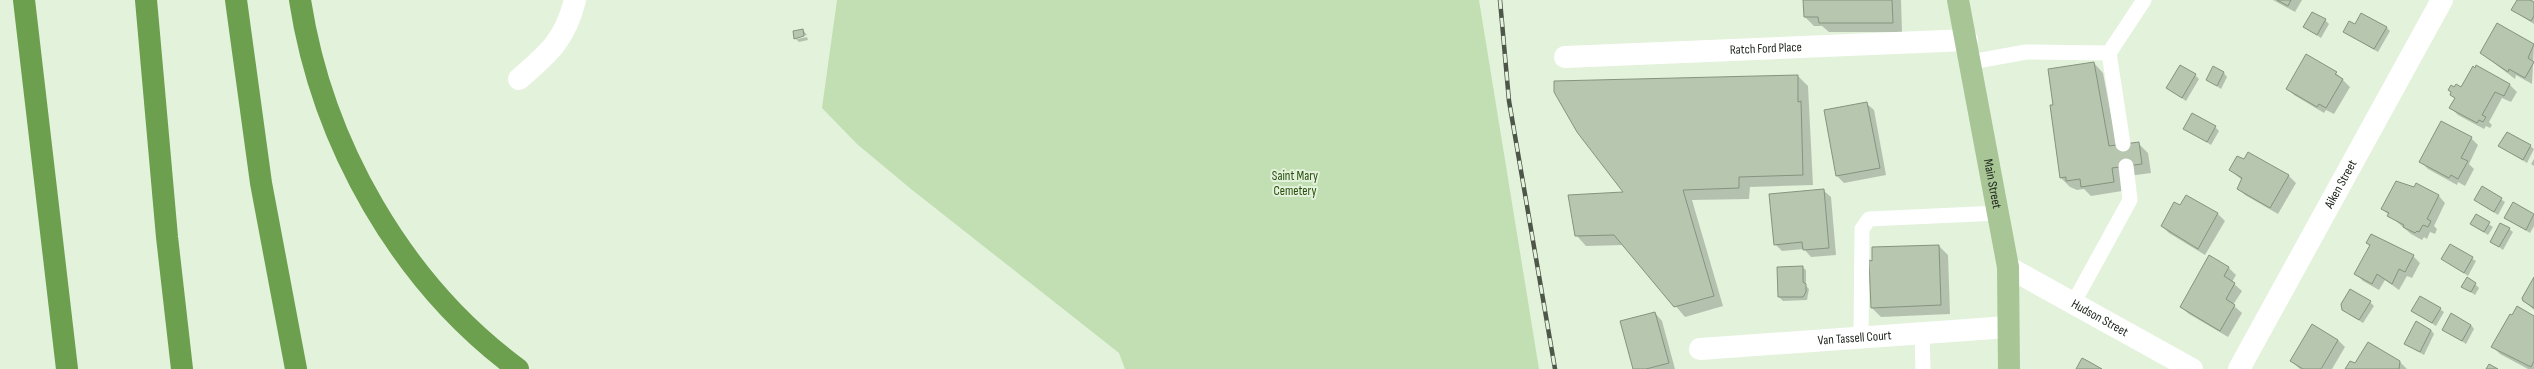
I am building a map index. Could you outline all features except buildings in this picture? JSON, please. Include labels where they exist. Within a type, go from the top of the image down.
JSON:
[{"type":"highway","points":[[24,0],[68,369]]},
{"type":"highway","points":[[146,0],[167,237],[182,369]]},
{"type":"highway","points":[[236,0],[261,183],[296,369]]},
{"type":"highway","points":[[300,0],[311,55],[335,130],[370,199],[417,270],[446,305],[476,334],[518,369]]},
{"type":"main road","name":"Main Street","points":[[1958,0],[1967,40],[2008,267],[2009,369]]},
{"type":"street","points":[[519,79],[548,54],[568,27],[575,0]]},
{"type":"street","name":"Aiken Street","points":[[2239,369],[2442,0]]},
{"type":"street","name":"Ratch Ford Place","points":[[1565,57],[1967,40]]},
{"type":"street","name":"Hudson Street","points":[[2008,267],[2074,302],[2192,369]]},
{"type":"street","name":"Van Tassell Court","points":[[1700,349],[2008,327]]},
{"type":"lane","points":[[2123,144],[2109,53],[2144,0]]},
{"type":"lane","points":[[1970,62],[2026,52],[2109,53]]},
{"type":"lane","points":[[2074,302],[2130,200],[2126,166]]},
{"type":"lane","points":[[1861,338],[1862,229],[1869,219],[1998,212]]},
{"type":"lane","points":[[1922,333],[1923,369]]},
{"type":"green space","name":"Saint Mary Cemetery","points":[[837,0],[1479,0],[1539,369],[1125,369],[1119,353],[911,189],[857,144],[822,108]]},
{"type":"railway","points":[[1500,0],[1509,101],[1555,369]]}]
